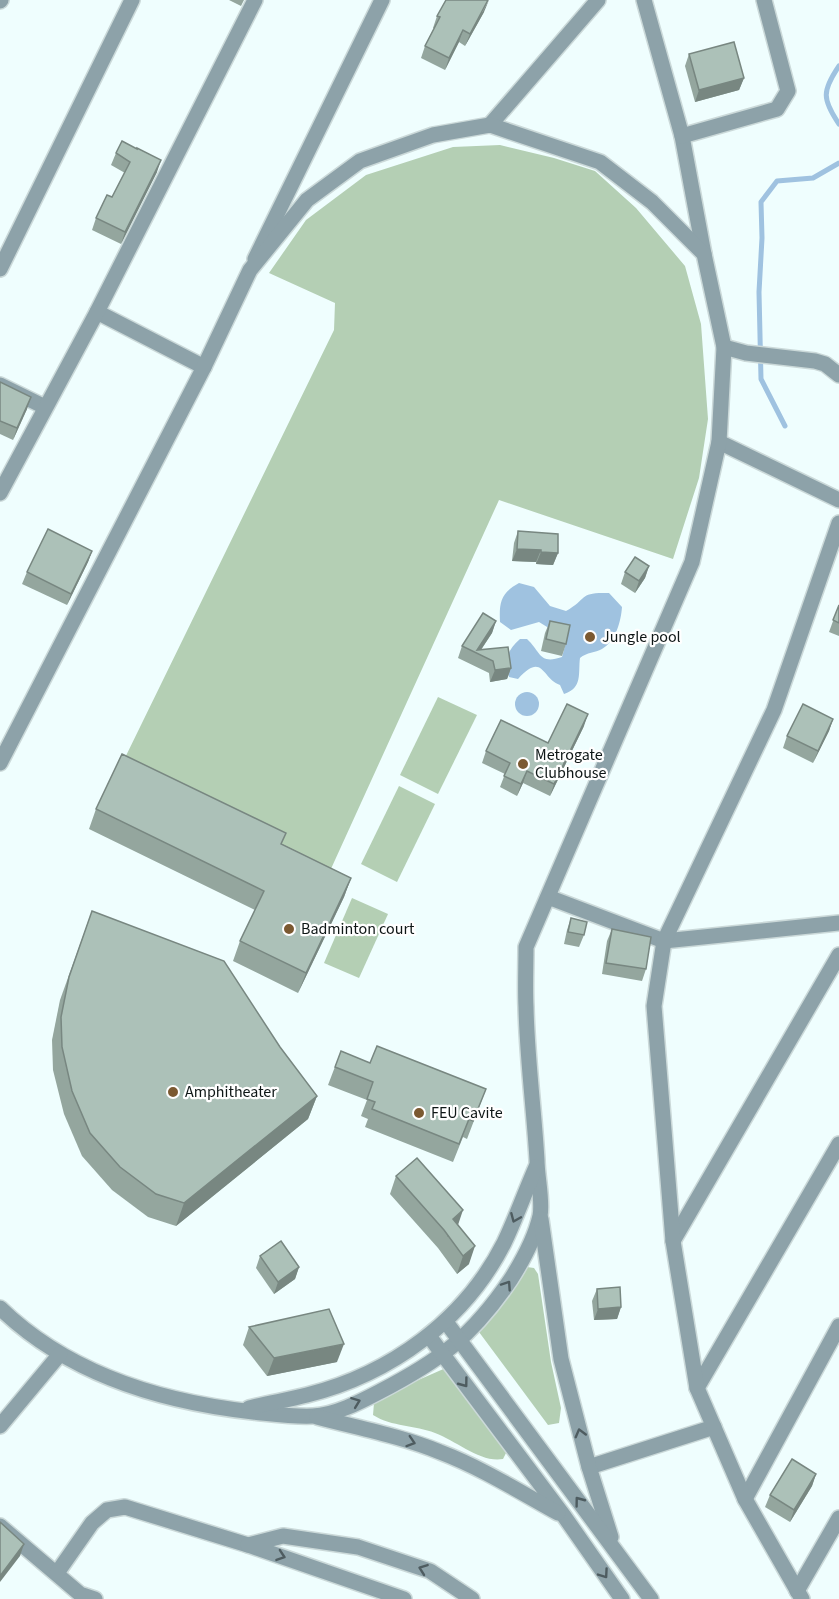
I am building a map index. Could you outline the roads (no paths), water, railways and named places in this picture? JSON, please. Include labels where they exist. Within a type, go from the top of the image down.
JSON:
[{"type":"street","points":[[0,269],[132,0]]},
{"type":"street","points":[[0,494],[97,312],[255,0]]},
{"type":"street","points":[[0,763],[204,367],[382,0]]},
{"type":"street","points":[[490,125],[598,0]]},
{"type":"street","points":[[615,1549],[589,1467],[561,1359],[541,1214],[526,1007],[526,947],[692,562],[719,442],[724,347],[682,136],[644,0]]},
{"type":"street","points":[[682,136],[777,109],[783,102],[788,92],[764,0]]},
{"type":"street","points":[[250,270],[307,200],[360,161],[434,135],[490,125],[600,162],[652,202],[704,254]]},
{"type":"street","points":[[97,312],[204,367]]},
{"type":"street","points":[[724,347],[746,353],[815,361],[825,364],[839,375]]},
{"type":"street","points":[[0,385],[45,407]]},
{"type":"street","points":[[719,442],[839,500]]},
{"type":"street","points":[[800,1595],[746,1499],[697,1388],[673,1241],[654,1006],[664,941],[774,710],[839,523]]},
{"type":"street","points":[[548,897],[664,941],[839,923]]},
{"type":"street","points":[[673,1241],[839,955]]},
{"type":"street","points":[[697,1388],[839,1144]]},
{"type":"street","points":[[237,1410],[308,1395],[357,1378],[395,1359],[429,1336],[456,1312],[491,1266],[505,1242],[537,1164]]},
{"type":"street","points":[[314,1416],[361,1401],[414,1374],[460,1341],[497,1299],[516,1271],[530,1244],[541,1214]]},
{"type":"street","points":[[0,1308],[60,1354],[97,1373],[137,1389],[177,1400],[237,1410],[314,1416],[405,1440],[475,1467],[564,1516]]},
{"type":"street","points":[[446,1322],[651,1599]]},
{"type":"street","points":[[746,1499],[839,1326]]},
{"type":"street","points":[[429,1336],[564,1516],[622,1599]]},
{"type":"street","points":[[0,1426],[60,1354]]},
{"type":"street","points":[[589,1467],[714,1427]]},
{"type":"street","points":[[57,1573],[92,1523],[107,1510],[126,1507],[248,1545],[404,1599]]},
{"type":"street","points":[[800,1595],[839,1518]]},
{"type":"street","points":[[0,1526],[80,1594],[95,1599]]},
{"type":"street","points":[[248,1545],[283,1536],[358,1547],[430,1571],[472,1599]]},
{"type":"water","name":"Jungle pool","points":[[519,583],[534,587],[550,606],[566,611],[584,597],[599,593],[609,593],[622,607],[619,624],[611,641],[602,649],[580,658],[577,684],[564,694],[560,685],[538,667],[526,671],[518,679],[509,677],[508,656],[512,647],[520,639],[527,639],[541,656],[554,659],[562,657],[568,635],[552,630],[539,622],[511,630],[500,622],[502,599],[508,590]]},
{"type":"water","points":[[527,692],[532,693],[538,699],[538,709],[532,715],[527,716],[522,715],[516,709],[515,704],[516,699],[522,693]]},
{"type":"waterway","points":[[839,66],[829,82],[826,95],[829,108],[839,124]]},
{"type":"waterway","points":[[785,426],[761,379],[759,292],[761,202],[777,181],[813,178],[839,163]]},
{"type":"place","name":"Jungle pool","points":[[590,637]]},
{"type":"place","name":"Metrogate Clubhouse","points":[[523,764]]},
{"type":"place","name":"Badminton court","points":[[289,929]]},
{"type":"place","name":"Amphitheater","points":[[173,1092]]},
{"type":"place","name":"FEU Cavite","points":[[419,1113]]}]
